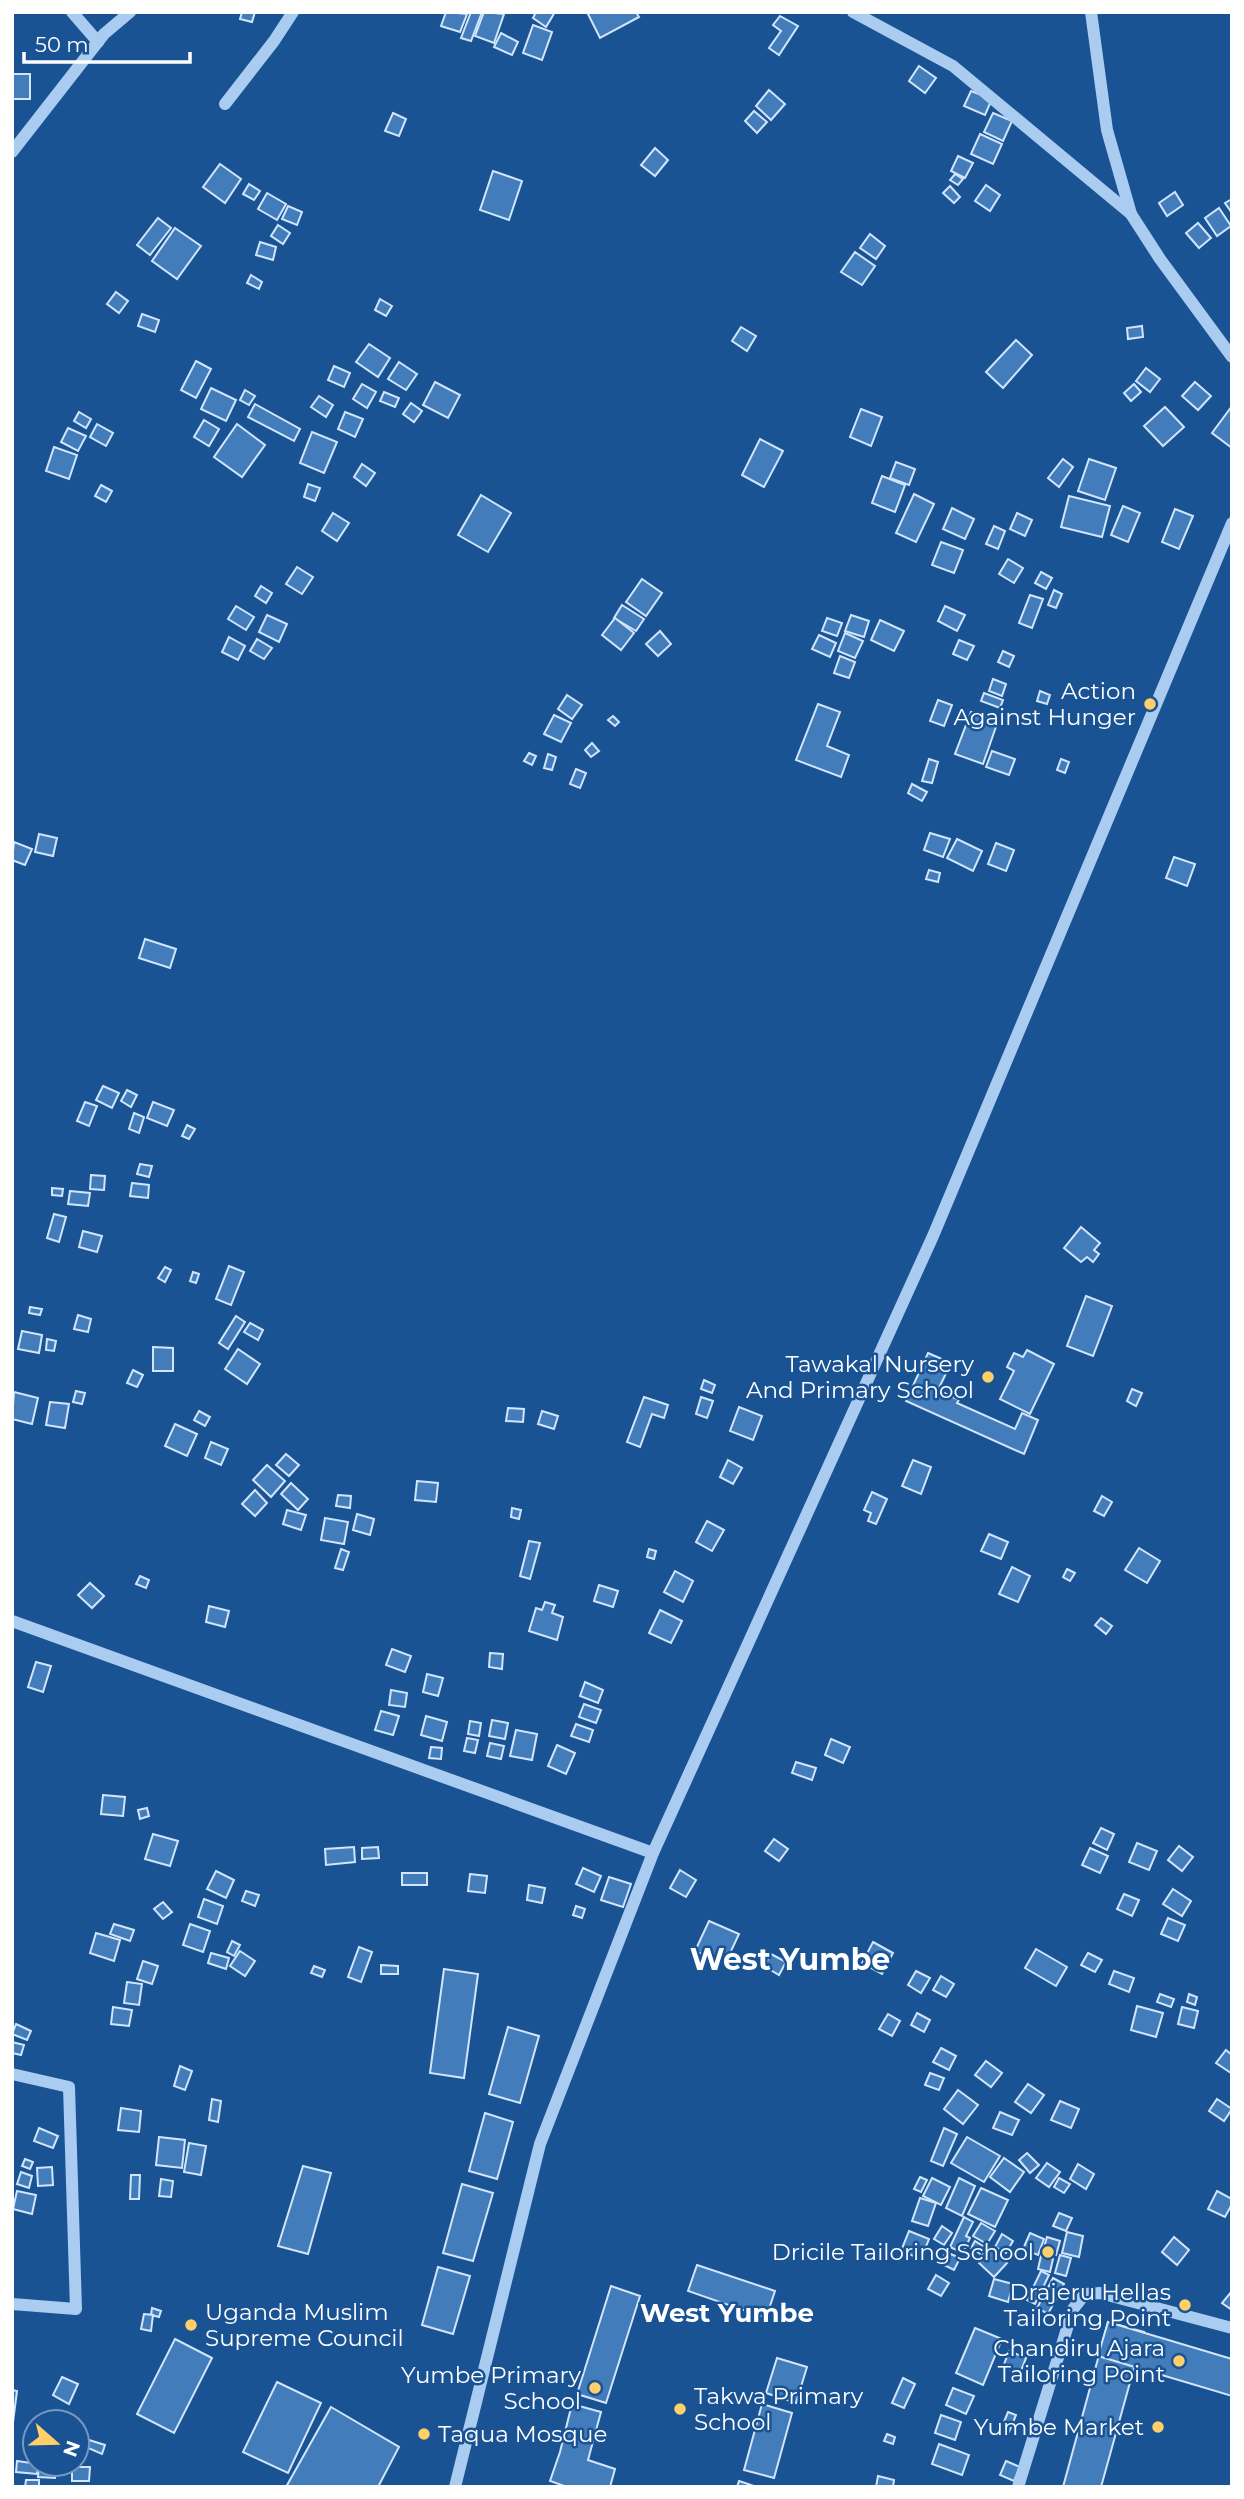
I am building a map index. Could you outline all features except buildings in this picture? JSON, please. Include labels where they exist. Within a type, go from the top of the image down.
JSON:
[{"type":"street","points":[[72,12],[97,41]]},
{"type":"street","points":[[12,152],[97,41],[130,12]]},
{"type":"street","points":[[225,104],[293,12]]},
{"type":"street","points":[[853,12],[953,66],[1131,214]]},
{"type":"street","points":[[1091,12],[1107,130],[1131,214],[1160,259],[1232,356]]},
{"type":"street","points":[[454,2487],[540,2144],[653,1853],[933,1236],[1232,523]]},
{"type":"street","points":[[12,1621],[653,1853]]},
{"type":"street","points":[[12,2074],[69,2087],[76,2309],[12,2304]]},
{"type":"street","points":[[1018,2487],[1073,2309],[1085,2294],[1100,2292],[1232,2328]]},
{"type":"place","name":"Action Against Hunger","points":[[1150,704]]},
{"type":"place","name":"Tawakal Nursery And Primary School","points":[[988,1377]]},
{"type":"place","name":"Dricile Tailoring School","points":[[1048,2252]]},
{"type":"place","name":"Drajeru Hellas Tailoring Point","points":[[1185,2305]]},
{"type":"place","name":"Uganda Muslim Supreme Council","points":[[191,2325]]},
{"type":"place","name":"Chandiru Ajara Tailoring Point","points":[[1179,2361]]},
{"type":"place","name":"Yumbe Primary School","points":[[595,2388]]},
{"type":"place","name":"Takwa Primary School","points":[[680,2409]]},
{"type":"place","name":"Yumbe Market","points":[[1158,2427]]},
{"type":"place","name":"Taqua Mosque","points":[[424,2434]]},
{"type":"district","name":"West Yumbe","points":[[790,1959]]},
{"type":"district","name":"West Yumbe","points":[[727,2313]]}]
